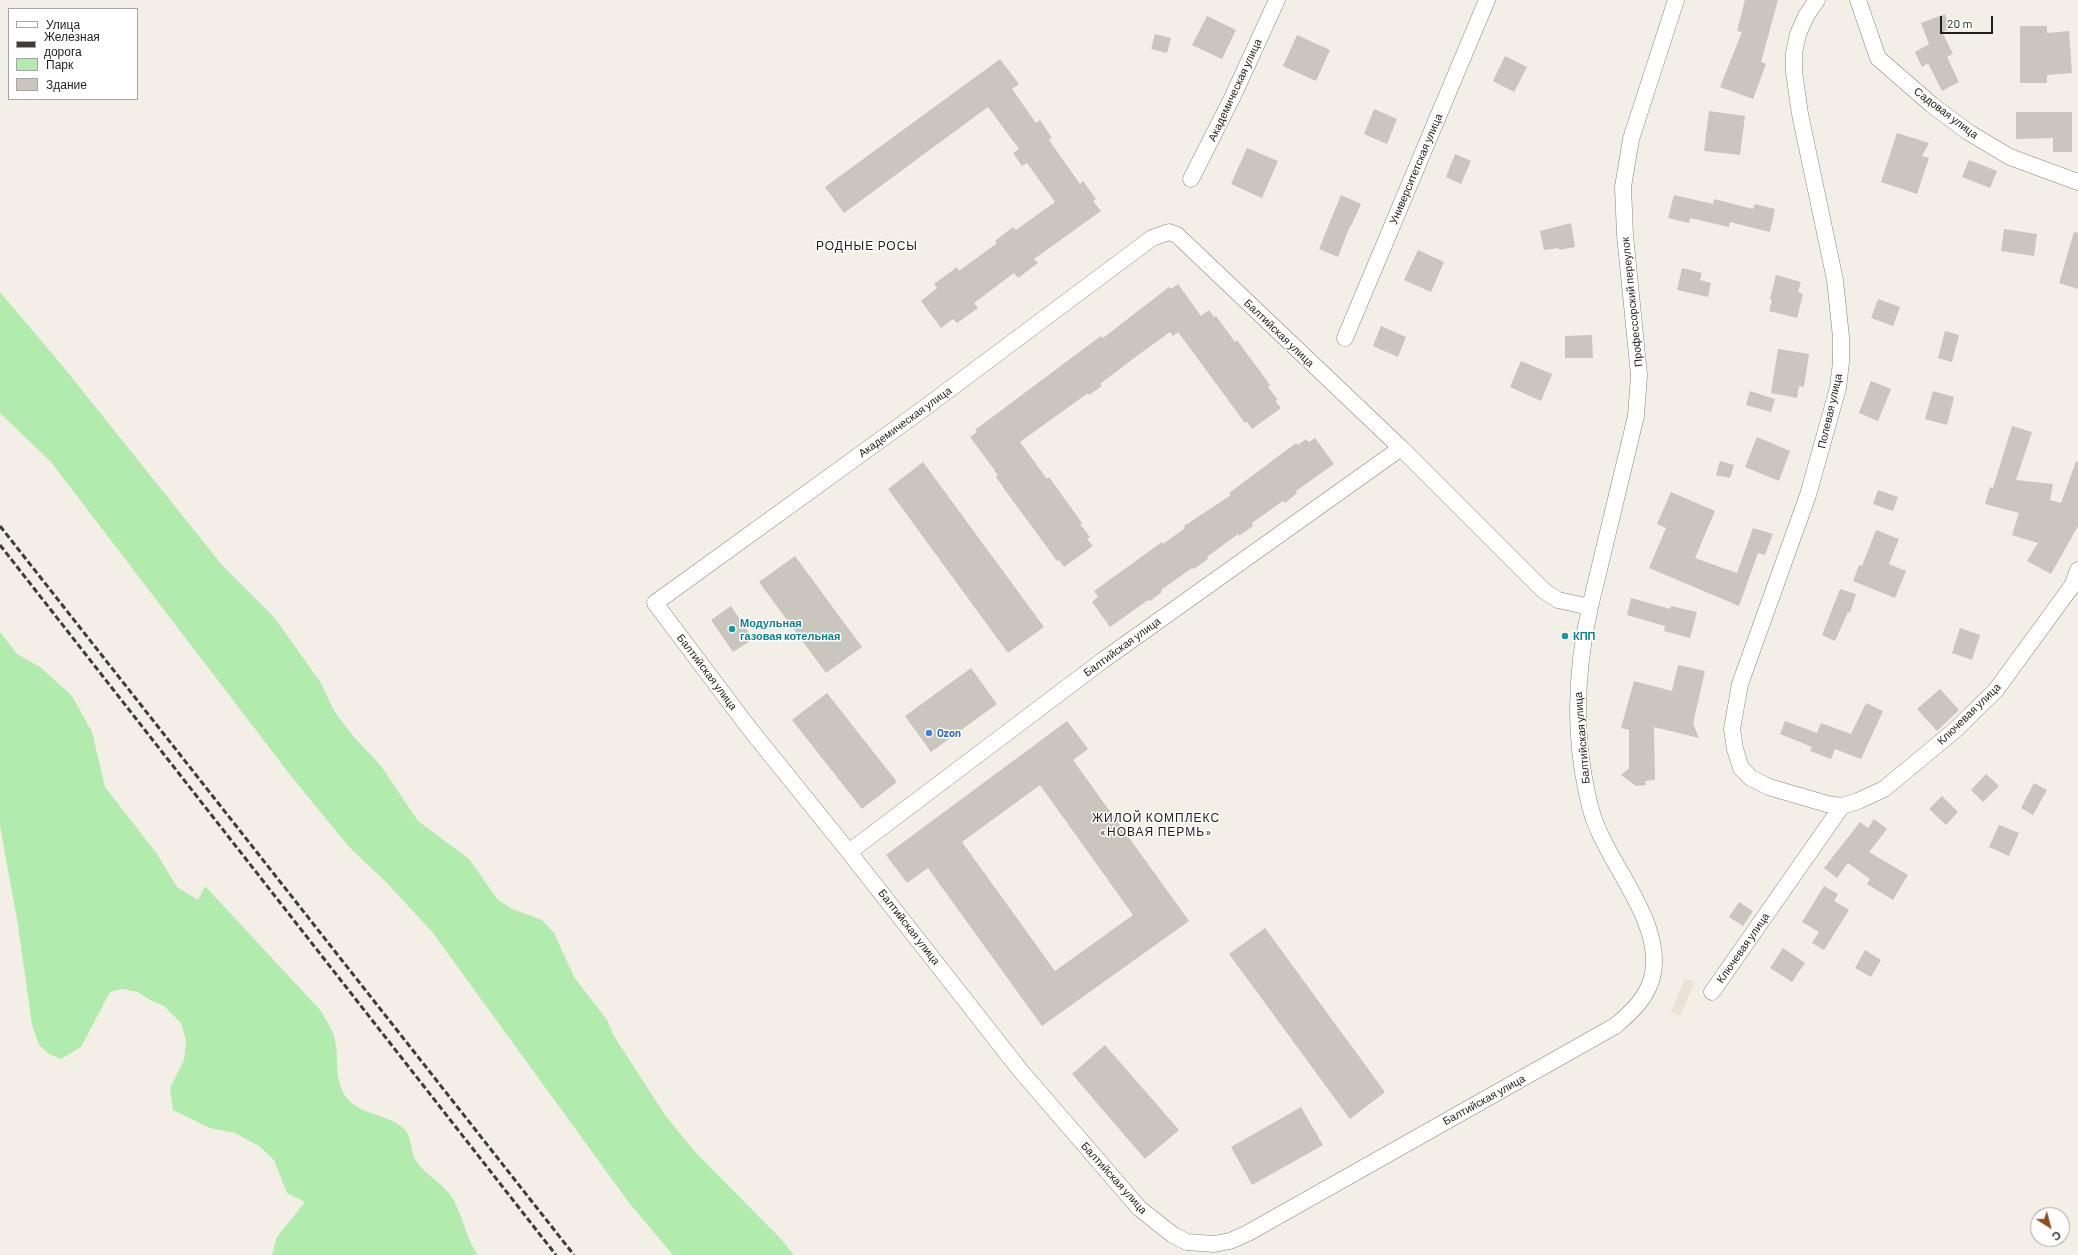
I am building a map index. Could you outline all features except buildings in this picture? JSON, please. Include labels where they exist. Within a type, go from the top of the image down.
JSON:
[{"type":"street","name":"Академическая улица","points":[[1191,179],[1232,98],[1277,0]]},
{"type":"street","name":"Университетская улица","points":[[1345,338],[1487,0]]},
{"type":"street","name":"Профессорский переулок","points":[[1590,607],[1636,416],[1639,375],[1624,235],[1623,187],[1631,139],[1676,0]]},
{"type":"street","name":"Полевая улица","points":[[1741,768],[1735,749],[1732,729],[1740,684],[1808,495],[1838,388],[1841,362],[1835,280],[1800,114],[1794,72],[1794,53],[1798,34],[1806,16],[1817,0]]},
{"type":"street","name":"Садовая улица","points":[[1858,0],[1878,58],[1932,105],[1980,139],[2010,156],[2078,182]]},
{"type":"street","name":"Балтийская улица","points":[[655,603],[749,728],[849,852],[1020,1070],[1139,1208],[1173,1235],[1187,1242],[1214,1244],[1230,1241],[1248,1233],[1615,1026],[1630,1014],[1641,1001],[1653,974],[1655,959],[1653,943],[1641,912],[1603,841],[1593,818],[1587,793],[1582,764],[1577,715],[1577,686],[1584,635],[1590,607],[1558,600],[1543,590],[1401,448],[1177,235],[1169,232],[1152,238]]},
{"type":"street","name":"Академическая улица","points":[[655,603],[913,416],[1152,238]]},
{"type":"street","name":"Балтийская улица","points":[[849,852],[1102,661],[1401,448]]},
{"type":"street","name":"Ключевая улица","points":[[1741,768],[1751,778],[1769,787],[1814,801],[1842,806],[1858,801],[1884,789],[1954,731],[1996,690],[2072,586],[2078,570]]},
{"type":"street","name":"Ключевая улица","points":[[1712,992],[1842,806]]},
{"type":"shaded area","points":[[1685,978],[1695,982],[1680,1016],[1671,1012]]},
{"type":"green space","points":[[0,292],[65,369],[222,565],[274,617],[321,683],[334,711],[353,736],[381,766],[418,821],[469,859],[498,900],[512,909],[542,920],[554,933],[574,977],[607,1020],[614,1036],[665,1115],[695,1152],[780,1238],[794,1255],[673,1255],[630,1204],[433,933],[387,883],[350,848],[291,776],[51,462],[0,413]]},
{"type":"green space","points":[[0,632],[17,654],[40,667],[72,696],[92,732],[105,787],[157,854],[177,887],[198,900],[205,886],[321,1011],[334,1036],[339,1083],[346,1097],[359,1108],[393,1121],[406,1131],[417,1162],[425,1172],[448,1192],[453,1199],[473,1248],[478,1255],[272,1255],[277,1237],[305,1202],[287,1193],[274,1160],[259,1146],[235,1133],[210,1128],[173,1110],[170,1088],[184,1060],[186,1040],[181,1023],[164,1006],[150,1000],[138,992],[122,989],[110,992],[81,1047],[61,1059],[49,1054],[39,1045],[32,1025],[18,925],[0,826]]},
{"type":"railway","points":[[0,526],[574,1255]]},
{"type":"railway","points":[[0,545],[556,1255]]},
{"type":"place","name":"Модульная газовая котельная","points":[[732,629]]},
{"type":"place","name":"КПП","points":[[1565,636]]},
{"type":"place","name":"Ozon","points":[[929,733]]},
{"type":"district","name":"РОДНЫЕ РОСЫ","points":[[867,246]]},
{"type":"district","name":"ЖИЛОЙ КОМПЛЕКС «НОВАЯ ПЕРМЬ»","points":[[1156,825]]}]
